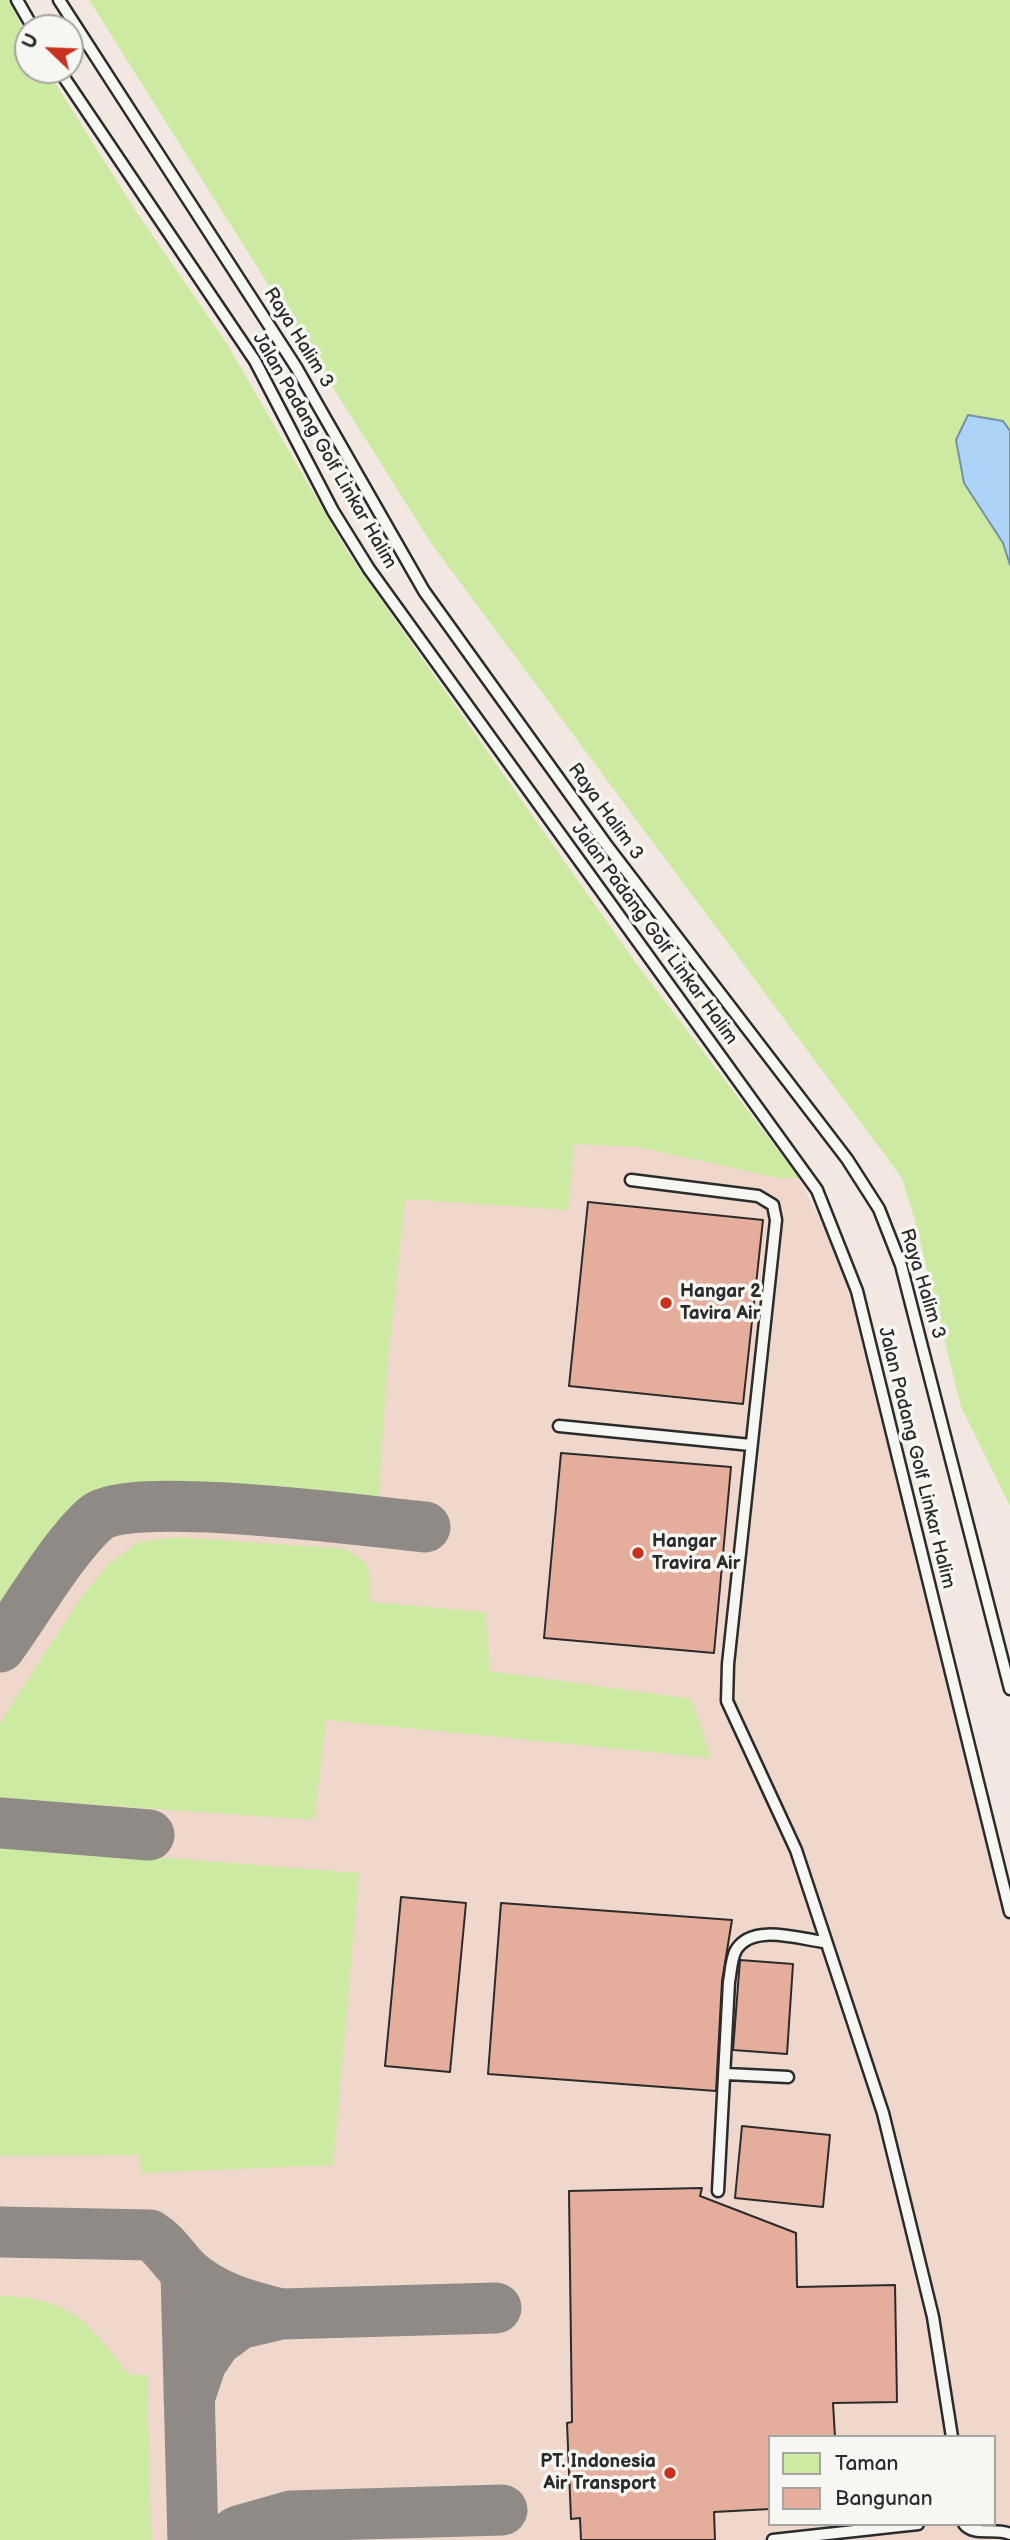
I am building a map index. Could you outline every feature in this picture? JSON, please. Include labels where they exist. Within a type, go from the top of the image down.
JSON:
[{"type":"lane","name":"Raya Halim 3","points":[[59,0],[296,367],[424,592],[606,843],[804,1099],[879,1209],[901,1265],[1010,1689]]},
{"type":"lane","name":"Jalan Padang Golf Linkar Halim","points":[[68,84],[255,361],[333,510],[369,569],[817,1190],[857,1291],[1010,1912]]},
{"type":"lane","points":[[631,1180],[758,1196],[773,1205],[776,1220],[728,1664],[727,1701],[796,1850],[824,1942],[883,2113],[933,2317],[952,2435]]},
{"type":"lane","points":[[559,1426],[751,1445]]},
{"type":"lane","points":[[718,2191],[729,1982],[735,1953],[742,1941],[757,1934],[824,1942]]},
{"type":"lane","points":[[726,2074],[788,2077]]},
{"type":"lane","points":[[773,2540],[900,2526]]},
{"type":"lane","points":[[967,2526],[975,2532],[1000,2530],[1010,2534]]},
{"type":"shaded area","points":[[0,0],[9,0],[16,14],[14,84],[56,84],[135,210],[227,344],[348,553],[635,962],[799,1178],[839,1257],[855,1302],[1010,1902],[1010,2540],[0,2540]]},
{"type":"green space","points":[[0,0],[9,0],[16,14],[14,84],[56,84],[135,210],[227,344],[348,553],[635,962],[799,1178],[778,1178],[638,1147],[574,1144],[568,1210],[405,1199],[387,1368],[377,1518],[354,1520],[242,1510],[128,1509],[98,1516],[77,1539],[0,1650]]},
{"type":"green space","points":[[89,0],[1010,0],[1010,1506],[961,1407],[902,1178],[431,543]]},
{"type":"green space","points":[[176,1537],[345,1549],[366,1565],[370,1576],[370,1602],[485,1612],[490,1671],[691,1699],[711,1758],[326,1720],[314,1820],[0,1798],[0,1723],[82,1596],[109,1564],[136,1543]]},
{"type":"green space","points":[[0,1845],[359,1873],[333,2165],[141,2173],[140,2155],[0,2156]]},
{"type":"green space","points":[[0,2296],[25,2298],[62,2308],[89,2327],[129,2375],[147,2375],[151,2540],[0,2540]]},
{"type":"water","points":[[968,415],[1003,421],[1010,431],[1010,565],[1003,543],[964,483],[956,440]]},
{"type":"building","name":"Hangar 2 Tavira Air","points":[[588,1202],[763,1220],[743,1404],[569,1386]]},
{"type":"building","name":"Hangar Travira Air","points":[[561,1453],[731,1467],[714,1653],[544,1638]]},
{"type":"building","points":[[401,1897],[466,1903],[450,2072],[385,2066]]},
{"type":"building","points":[[501,1903],[732,1920],[722,1981],[716,2091],[488,2074]]},
{"type":"building","points":[[740,1960],[793,1964],[787,2054],[733,2050]]},
{"type":"building","points":[[742,2126],[830,2135],[823,2207],[735,2198]]},
{"type":"building","points":[[702,2188],[700,2196],[796,2233],[797,2287],[895,2285],[897,2402],[833,2403],[835,2435],[768,2435],[768,2509],[714,2512],[715,2540],[581,2540],[580,2518],[571,2519],[567,2423],[572,2422],[569,2191]]},
{"type":"taxiway","points":[[0,1647],[71,1545],[96,1518],[117,1510],[154,1506],[201,1507],[306,1514],[425,1527]]},
{"type":"taxiway","points":[[0,1823],[149,1835]]},
{"type":"taxiway","points":[[0,2232],[150,2235],[161,2243],[187,2273],[208,2288],[244,2304],[281,2314]]},
{"type":"taxiway","points":[[186,2273],[193,2540]]},
{"type":"taxiway","points":[[189,2399],[201,2363],[216,2341],[239,2324],[281,2314],[496,2308]]},
{"type":"taxiway","points":[[226,2540],[238,2531],[291,2516],[502,2510]]},
{"type":"place","name":"Hangar 2 Tavira Air","points":[[666,1303]]},
{"type":"place","name":"Hangar Travira Air","points":[[638,1553]]},
{"type":"place","name":"PT. Indonesia Air Transport","points":[[670,2473]]}]
